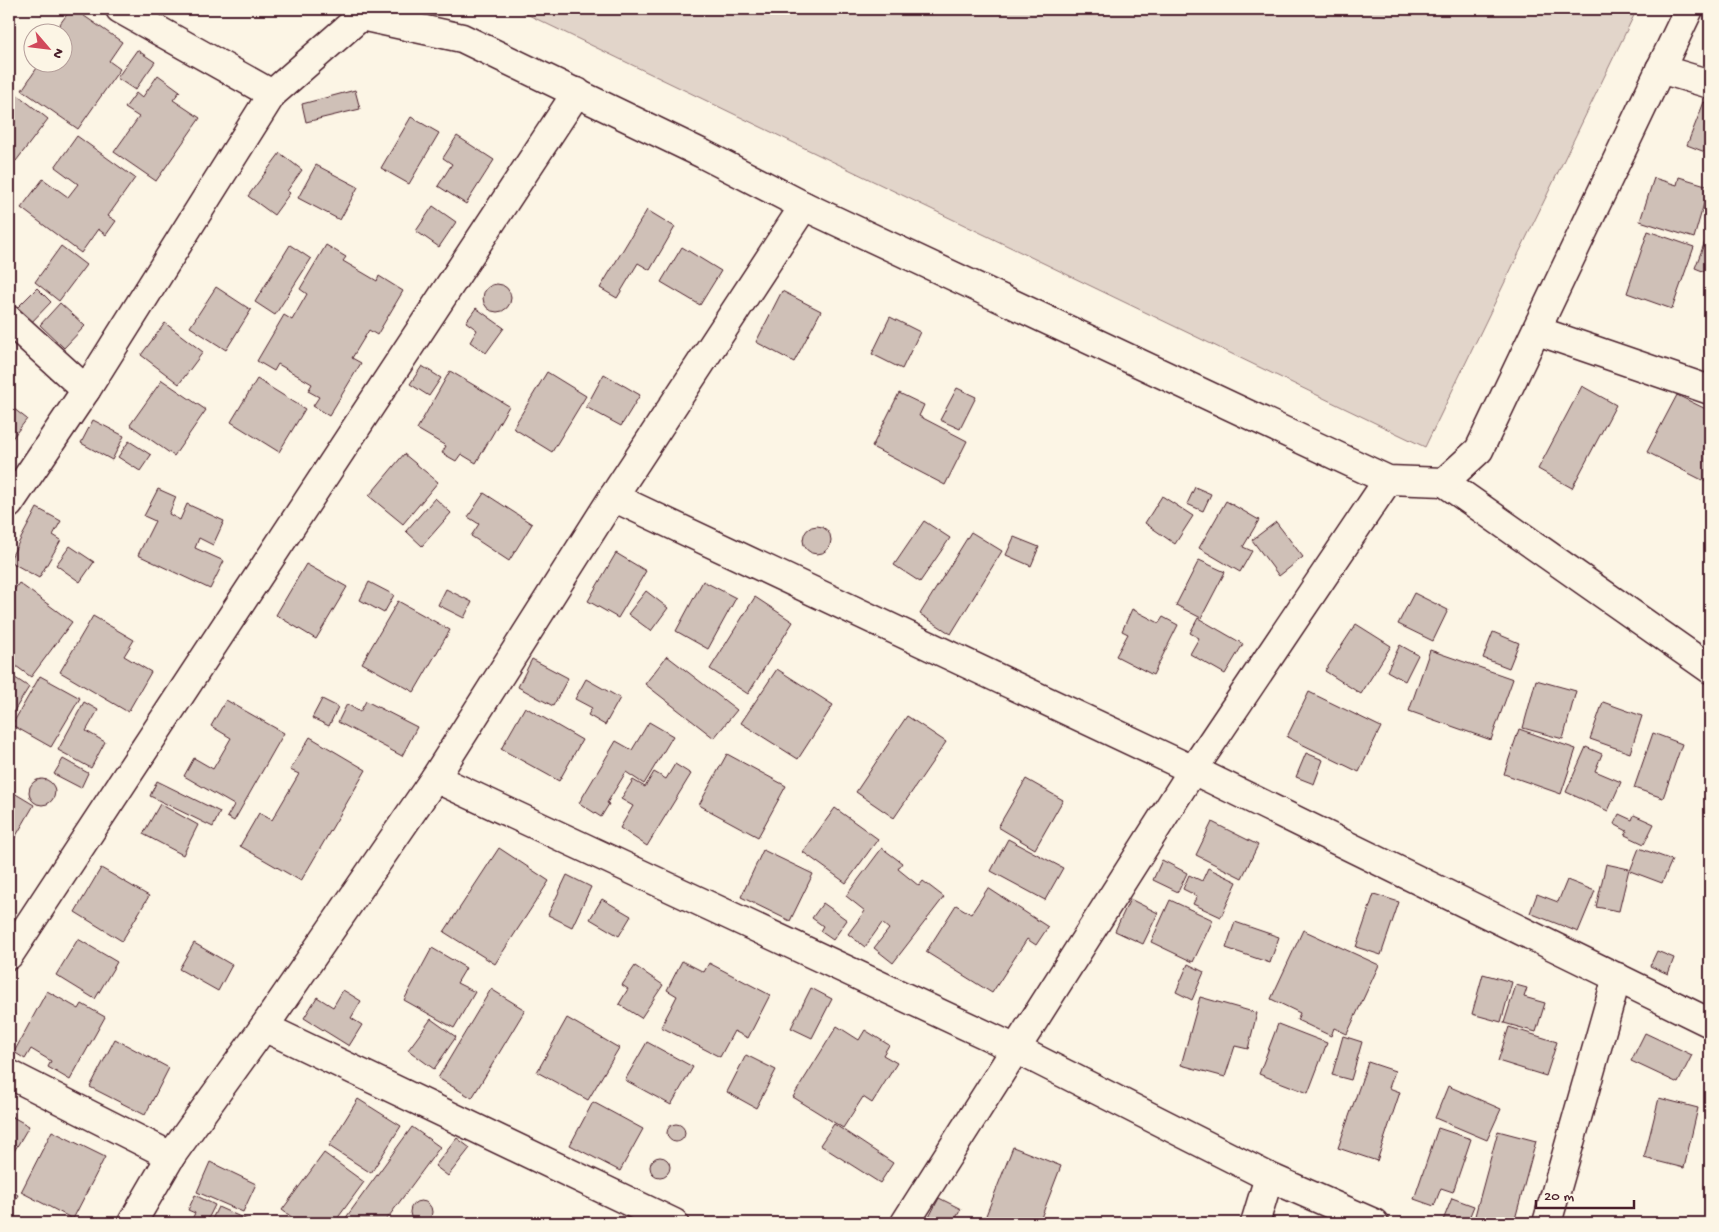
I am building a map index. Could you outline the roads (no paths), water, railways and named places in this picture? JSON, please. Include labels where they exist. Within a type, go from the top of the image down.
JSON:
[{"type":"street","points":[[120,9],[272,94]]},
{"type":"street","points":[[1444,482],[1480,450],[1689,9]]},
{"type":"street","points":[[9,504],[86,390],[272,94],[363,12],[462,38],[576,92],[804,206],[1388,480],[1444,482],[1710,669]]},
{"type":"street","points":[[1660,69],[1710,84]]},
{"type":"street","points":[[9,955],[576,92]]},
{"type":"street","points":[[132,1223],[171,1156],[264,1027],[435,778],[613,497],[804,206]]},
{"type":"street","points":[[9,320],[86,390]]},
{"type":"street","points":[[1538,331],[1710,390]]},
{"type":"street","points":[[905,1223],[1192,770],[1388,480]]},
{"type":"street","points":[[613,497],[1192,770],[1710,1023]]},
{"type":"street","points":[[435,778],[1016,1049],[1269,1177],[1374,1223]]},
{"type":"street","points":[[1547,1223],[1617,977]]},
{"type":"street","points":[[264,1027],[674,1223]]},
{"type":"street","points":[[9,1074],[171,1156]]},
{"type":"street","points":[[1255,1223],[1269,1177]]}]
